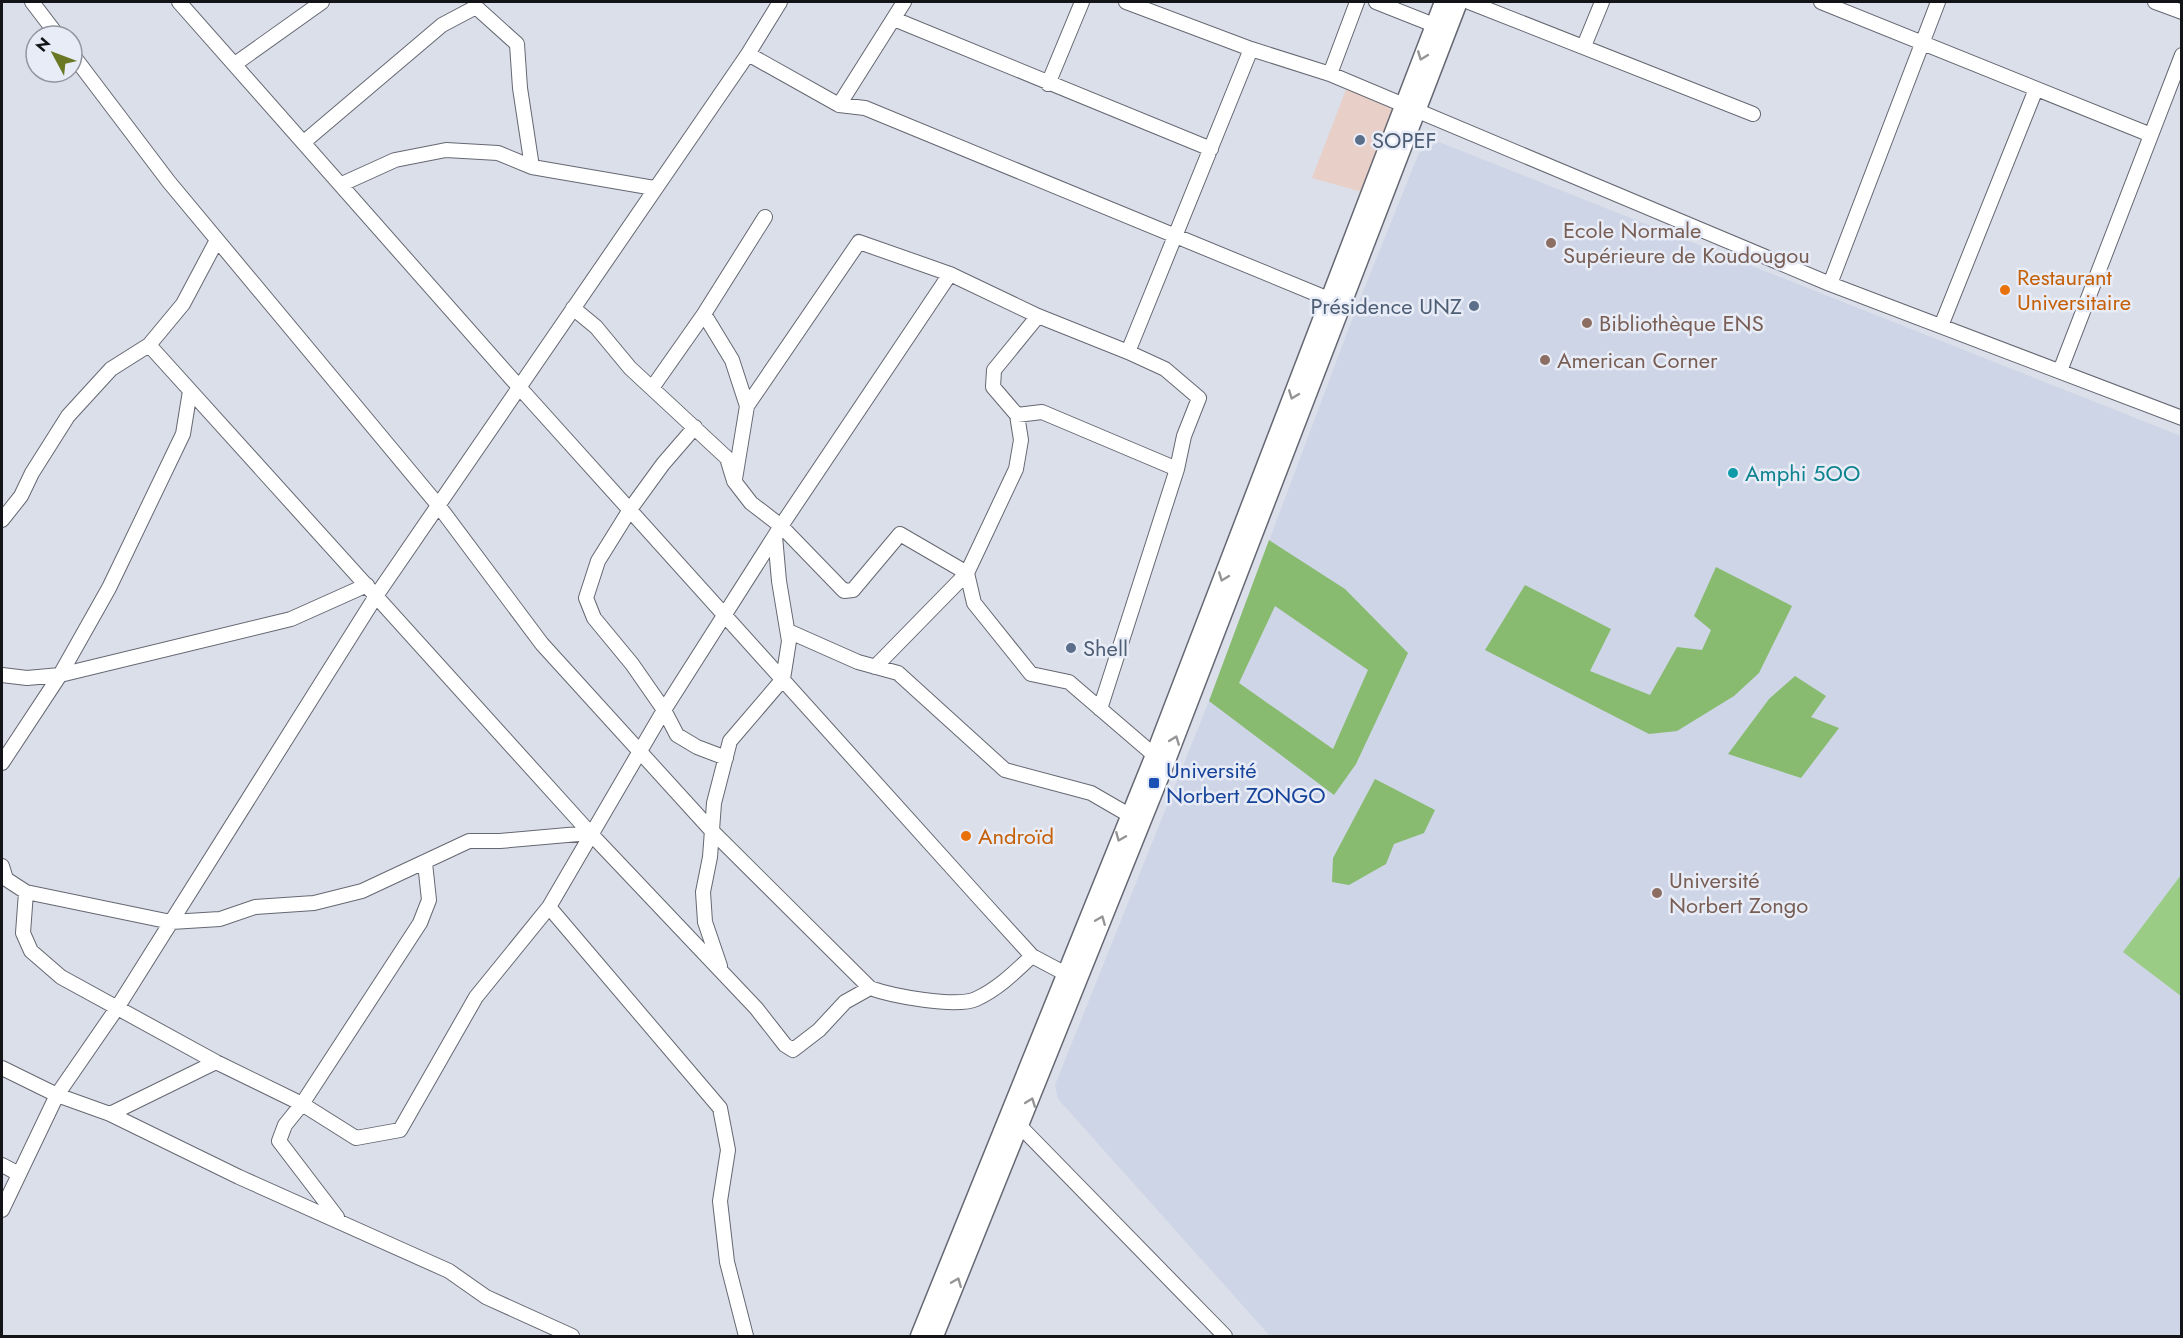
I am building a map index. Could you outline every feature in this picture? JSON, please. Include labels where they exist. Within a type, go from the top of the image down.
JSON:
[{"type":"main road","points":[[920,1336],[1015,1121],[1168,758],[1341,304],[1410,109],[1434,25],[1443,2]]},
{"type":"main road","points":[[935,1336],[1015,1121],[1066,974],[1154,755],[1330,300],[1410,109],[1459,2]]},
{"type":"street","points":[[32,2],[49,24]]},
{"type":"street","points":[[179,2],[519,387],[631,508],[1032,956],[1066,974]]},
{"type":"street","points":[[235,64],[322,2]]},
{"type":"street","points":[[2,1210],[57,1095],[117,1008],[171,922],[371,591],[438,505],[748,54],[780,2]]},
{"type":"street","points":[[839,105],[894,20],[903,2]]},
{"type":"street","points":[[1048,84],[1082,2]]},
{"type":"street","points":[[1126,2],[1251,49],[1330,74],[1830,284],[2181,416]]},
{"type":"street","points":[[1330,74],[1357,2]]},
{"type":"street","points":[[1376,2],[1434,25]]},
{"type":"street","points":[[1468,2],[1753,114]]},
{"type":"street","points":[[1584,46],[1602,2]]},
{"type":"street","points":[[1821,2],[2151,135]]},
{"type":"street","points":[[1830,284],[1938,2]]},
{"type":"street","points":[[2155,2],[2181,12]]},
{"type":"street","points":[[304,141],[442,24],[476,7],[517,44],[520,87],[532,167]]},
{"type":"street","points":[[894,20],[1211,149]]},
{"type":"street","points":[[1128,352],[1251,49]]},
{"type":"street","points":[[748,54],[839,105],[865,108],[1177,234],[1330,300]]},
{"type":"street","points":[[2060,371],[2181,55]]},
{"type":"street","points":[[84,70],[168,182],[438,505],[542,644],[712,831],[870,988],[891,995],[936,1001],[974,1000],[1003,982],[1032,956]]},
{"type":"street","points":[[1941,326],[2036,89]]},
{"type":"street","points":[[342,184],[395,160],[446,150],[498,153],[532,167],[654,188]]},
{"type":"street","points":[[652,388],[704,314],[765,217]]},
{"type":"street","points":[[2,520],[21,496],[32,473],[68,416],[111,369],[148,345],[183,304],[217,240]]},
{"type":"street","points":[[734,481],[747,406],[773,372],[859,242],[950,274],[1038,316],[1165,369],[1199,398],[1184,436],[1178,469],[1100,709]]},
{"type":"street","points":[[26,892],[23,933],[31,951],[62,977],[216,1062],[302,1104],[356,1138],[400,1130],[476,997],[549,907],[590,833],[641,752],[664,710],[778,531],[950,274]]},
{"type":"street","points":[[573,308],[596,327],[630,368],[727,458],[734,481],[751,503],[844,591],[853,590],[900,534],[967,573],[974,603],[1031,674],[1069,682],[1154,755]]},
{"type":"street","points":[[704,314],[732,360],[747,406]]},
{"type":"street","points":[[875,667],[967,573],[1016,469],[1021,440],[1017,415],[993,387],[994,370],[1038,316]]},
{"type":"street","points":[[148,345],[590,833],[756,1008],[786,1045],[793,1050],[819,1030],[845,1002],[870,988]]},
{"type":"street","points":[[2,763],[60,675],[109,588],[183,434],[190,391]]},
{"type":"street","points":[[1017,415],[1042,412],[1178,469]]},
{"type":"street","points":[[695,427],[663,464],[631,508],[598,561],[586,598],[594,618],[632,664],[664,710],[678,735],[697,747],[726,758]]},
{"type":"street","points":[[721,970],[705,922],[703,892],[714,803],[730,741],[783,679],[789,641],[779,581],[778,531]]},
{"type":"street","points":[[2,675],[27,678],[60,675],[291,619],[371,591]]},
{"type":"street","points":[[788,631],[875,667],[898,673],[1005,770],[1091,794],[1129,814]]},
{"type":"street","points":[[2,866],[6,879],[26,892],[171,922],[220,919],[255,907],[314,903],[362,891],[469,841],[500,841],[590,833]]},
{"type":"street","points":[[338,1219],[279,1141],[285,1125],[302,1104],[420,923],[429,900],[425,863]]},
{"type":"street","points":[[549,907],[720,1108],[728,1150],[720,1201],[727,1262],[746,1336]]},
{"type":"street","points":[[110,1114],[216,1062]]},
{"type":"street","points":[[2,1068],[57,1095],[110,1114],[239,1177],[338,1219],[449,1271],[486,1297],[572,1336]]},
{"type":"street","points":[[1015,1121],[1225,1336]]},
{"type":"street","points":[[2,1165],[19,1174]]},
{"type":"shaded area","points":[[1347,87],[1394,110],[1362,192],[1312,178]]},
{"type":"shaded area","name":"Université Norbert Zongo","points":[[1439,142],[2181,436],[2181,1336],[1270,1336],[1058,1099],[1055,1085],[1209,701],[1356,309],[1419,153]]},
{"type":"green space","points":[[1269,540],[1345,589],[1408,653],[1356,764],[1334,795],[1209,701]],"holes":[[[1275,606],[1368,670],[1333,749],[1239,683]]]},
{"type":"green space","points":[[1716,567],[1792,606],[1759,673],[1734,696],[1677,731],[1649,734],[1485,650],[1525,585],[1611,629],[1590,671],[1650,695],[1677,647],[1702,650],[1711,630],[1694,616]]},
{"type":"green space","points":[[1795,676],[1826,696],[1811,717],[1839,728],[1801,778],[1728,754],[1769,699]]},
{"type":"green space","points":[[1375,779],[1435,810],[1424,833],[1394,844],[1386,864],[1349,885],[1332,882],[1333,858]]},
{"type":"green space","points":[[2182,875],[2181,996],[2123,952]]},
{"type":"place","name":"SOPEF","points":[[1360,140]]},
{"type":"place","name":"Ecole Normale Supérieure de Koudougou","points":[[1551,243]]},
{"type":"place","name":"Restaurant Universitaire","points":[[2005,290]]},
{"type":"place","name":"Présidence UNZ","points":[[1474,306]]},
{"type":"place","name":"Bibliothèque ENS","points":[[1587,323]]},
{"type":"place","name":"American Corner","points":[[1545,360]]},
{"type":"place","name":"Amphi 5OO","points":[[1733,473]]},
{"type":"place","name":"Shell","points":[[1071,648]]},
{"type":"place","name":"Université Norbert ZONGO","points":[[1154,783]]},
{"type":"place","name":"Androïd","points":[[966,836]]},
{"type":"place","name":"Université Norbert Zongo","points":[[1657,893]]}]
